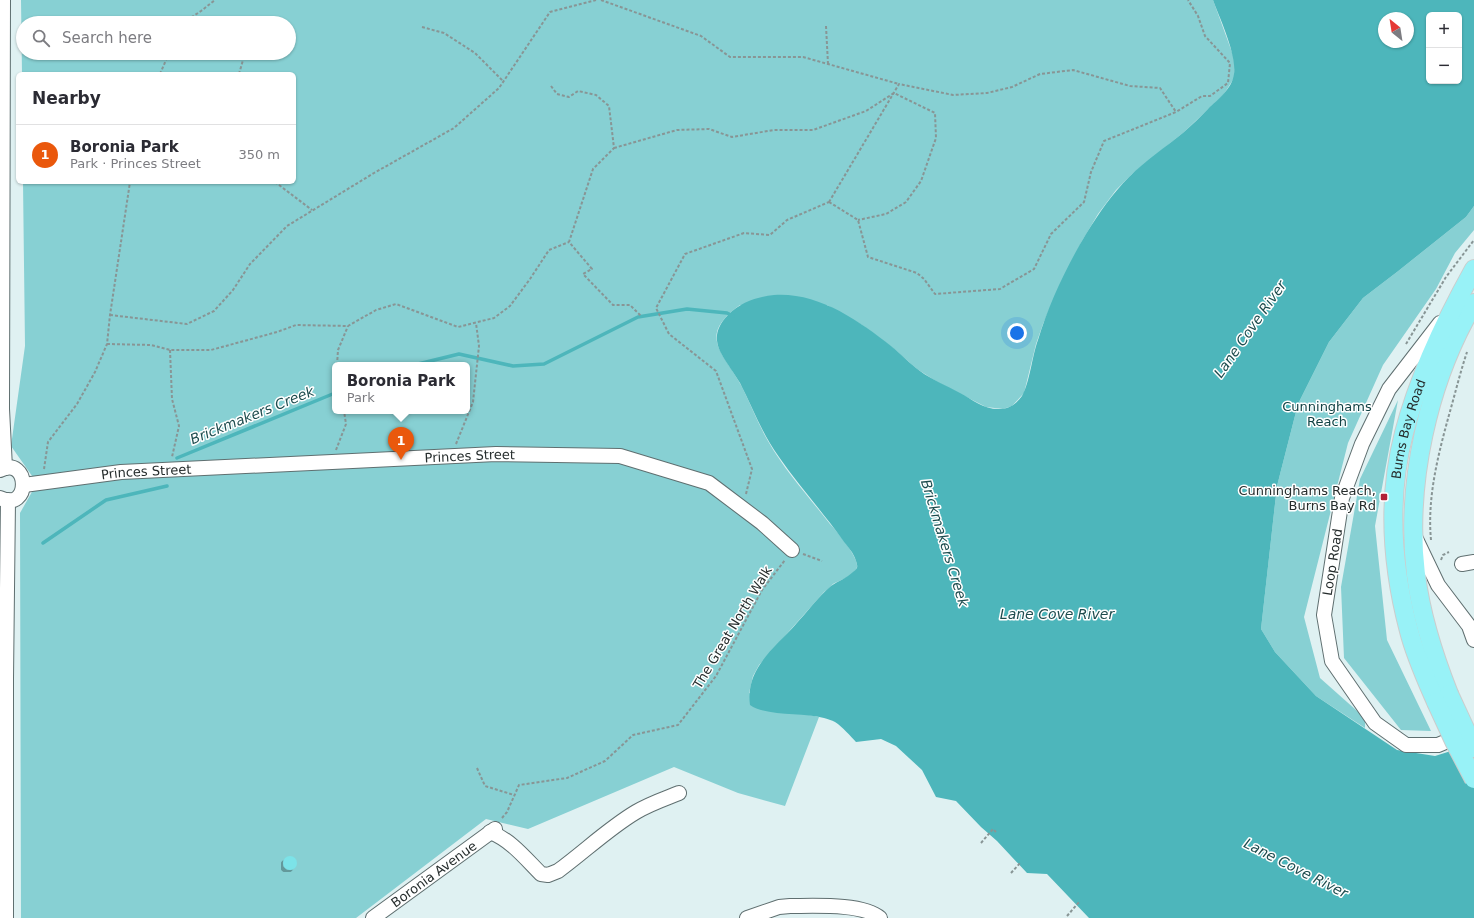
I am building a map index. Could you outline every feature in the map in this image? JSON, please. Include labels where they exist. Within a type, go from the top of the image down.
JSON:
[{"type":"main road","name":"Burns Bay Road","points":[[1474,269],[1452,308],[1412,402],[1403,434],[1394,502],[1394,550],[1402,602],[1409,632],[1417,655],[1474,748]]},
{"type":"main road","name":"Burns Bay Road","points":[[1474,303],[1449,354],[1431,402],[1423,437],[1416,483],[1414,533],[1416,574],[1427,630],[1441,673],[1442,698],[1474,779]]},
{"type":"street","points":[[3,0],[2,469],[13,469],[17,471],[24,480],[21,494],[13,500],[4,499],[6,918]]},
{"type":"street","name":"Loop Road","points":[[1452,308],[1389,389],[1362,444],[1342,498],[1324,615],[1332,661],[1375,723],[1406,745],[1438,745],[1463,735],[1474,727]]},
{"type":"street","name":"Princes Street","points":[[24,485],[121,472],[496,454],[620,456],[709,482],[743,507],[792,550]]},
{"type":"street","points":[[1414,533],[1438,585],[1469,626],[1474,640]]},
{"type":"street","points":[[492,831],[508,842],[541,874],[548,875],[558,870],[636,812],[657,801],[679,793]]},
{"type":"street","name":"Boronia Avenue","points":[[373,918],[492,831]]},
{"type":"street","points":[[747,918],[779,907],[790,906],[857,908],[867,910],[880,918]]},
{"type":"path","points":[[194,16],[215,0]]},
{"type":"path","points":[[110,315],[187,324],[214,311],[233,290],[250,264],[288,226],[374,173],[454,128],[498,88],[550,12],[596,0]]},
{"type":"path","points":[[601,0],[701,36],[730,57],[803,57],[899,84],[953,95],[987,93],[1012,87],[1040,74],[1072,70],[1130,86],[1160,88],[1176,112]]},
{"type":"path","points":[[830,202],[858,220],[868,257],[917,273],[924,279],[935,294],[1000,289],[1034,269],[1051,234],[1084,202],[1091,172],[1104,141],[1176,112],[1202,96],[1210,96],[1228,83],[1230,63],[1206,36],[1198,16],[1188,0]]},
{"type":"path","points":[[826,26],[828,64]]},
{"type":"path","points":[[422,27],[444,33],[475,53],[503,81]]},
{"type":"path","points":[[161,72],[166,60]]},
{"type":"path","points":[[240,72],[243,60]]},
{"type":"path","points":[[743,507],[752,469],[716,371],[669,334],[656,308],[686,254],[744,233],[770,235],[787,220],[830,202],[899,84]]},
{"type":"path","points":[[551,86],[557,94],[569,97],[578,91],[596,95],[609,106],[614,148]]},
{"type":"path","points":[[858,220],[886,214],[906,202],[921,181],[936,138],[935,113],[894,93]]},
{"type":"path","points":[[107,344],[151,345],[170,350],[211,350],[277,332],[296,325],[348,326],[376,310],[396,304],[458,327],[494,318],[510,306],[549,250],[569,242],[593,169],[614,148],[677,130],[709,129],[732,137],[774,130],[813,130],[866,111],[894,93]]},
{"type":"path","points":[[42,482],[48,442],[77,404],[95,372],[107,344],[130,184]]},
{"type":"path","points":[[278,184],[312,210]]},
{"type":"path","points":[[1406,345],[1446,277],[1474,240]]},
{"type":"path","points":[[569,242],[592,269],[583,274],[613,305],[630,305],[641,316]]},
{"type":"path","points":[[470,409],[473,402],[479,346],[476,323]]},
{"type":"path","points":[[336,362],[338,350],[348,326]]},
{"type":"path","points":[[169,470],[179,426],[172,398],[170,350]]},
{"type":"path","points":[[1432,542],[1430,528],[1436,468],[1467,352]]},
{"type":"path","points":[[332,462],[346,424],[344,414]]},
{"type":"path","points":[[451,456],[468,414]]},
{"type":"path","points":[[792,550],[822,561]]},
{"type":"path","name":"The Great North Walk","points":[[492,831],[507,812],[519,785],[567,778],[605,761],[633,735],[678,726],[716,676],[762,590],[792,550]]},
{"type":"path","points":[[477,768],[485,786],[514,795]]},
{"type":"path","points":[[981,843],[993,829],[996,832]]},
{"type":"path","points":[[1011,873],[1020,862]]},
{"type":"path","points":[[1067,916],[1080,901]]},
{"type":"green space","points":[[21,0],[1213,0],[1233,55],[1235,67],[1234,78],[1224,94],[1184,132],[1132,174],[1116,190],[1098,214],[1082,241],[1055,296],[1036,344],[1024,393],[1012,406],[1003,409],[986,407],[939,383],[917,369],[893,348],[862,325],[827,305],[740,305],[727,316],[719,326],[717,336],[718,345],[742,387],[768,441],[790,473],[847,545],[857,563],[856,570],[853,573],[833,584],[824,592],[759,665],[753,676],[749,693],[804,714],[819,717],[785,806],[738,793],[674,767],[528,829],[486,819],[356,918],[21,918],[20,513],[37,483],[11,446],[25,346],[23,184],[296,184],[296,72],[22,72],[22,60],[296,60],[296,16],[21,16]]},
{"type":"green space","name":"Cunninghams Reach","points":[[1474,206],[1474,230],[1455,253],[1436,289],[1383,365],[1348,443],[1304,617],[1320,678],[1365,718],[1365,728],[1316,696],[1275,652],[1261,629],[1277,486],[1298,404],[1329,342],[1363,298],[1466,217]]},
{"type":"green space","points":[[1398,400],[1375,526],[1387,640],[1431,731],[1401,730],[1344,658],[1341,587],[1360,479]]},
{"type":"water","name":"Lane Cove River","points":[[1213,0],[1474,0],[1474,206],[1466,217],[1363,298],[1329,342],[1298,404],[1277,486],[1261,629],[1275,652],[1316,696],[1397,750],[1435,756],[1470,745],[1474,741],[1474,918],[1089,918],[1047,874],[1027,873],[956,801],[936,797],[922,770],[896,746],[881,739],[856,742],[838,724],[824,718],[775,713],[757,709],[750,705],[752,680],[763,660],[831,586],[851,574],[857,566],[855,558],[850,550],[773,448],[740,383],[719,349],[717,333],[721,324],[733,310],[744,303],[761,297],[790,295],[806,298],[822,303],[851,318],[895,349],[916,368],[934,380],[979,404],[995,409],[1004,409],[1013,405],[1020,399],[1025,390],[1042,326],[1059,285],[1079,246],[1096,219],[1111,197],[1129,177],[1177,138],[1228,89],[1233,79],[1234,66],[1231,47]]},
{"type":"building","points":[[287,856],[293,856],[297,860],[297,866],[293,870],[287,870],[283,866],[283,860]]},
{"type":"waterway","name":"Brickmakers Creek","points":[[426,362],[459,354],[513,366],[544,364],[638,317],[687,309],[727,313],[733,316]]},
{"type":"waterway","name":"Brickmakers Creek","points":[[177,458],[332,394]]},
{"type":"waterway","name":"Brickmakers Creek","points":[[43,543],[106,500],[167,486]]},
{"type":"place","name":"Boronia Park","points":[[401,460]]},
{"type":"place","name":"Cunninghams Reach, Burns Bay Rd","points":[[1384,497]]}]
